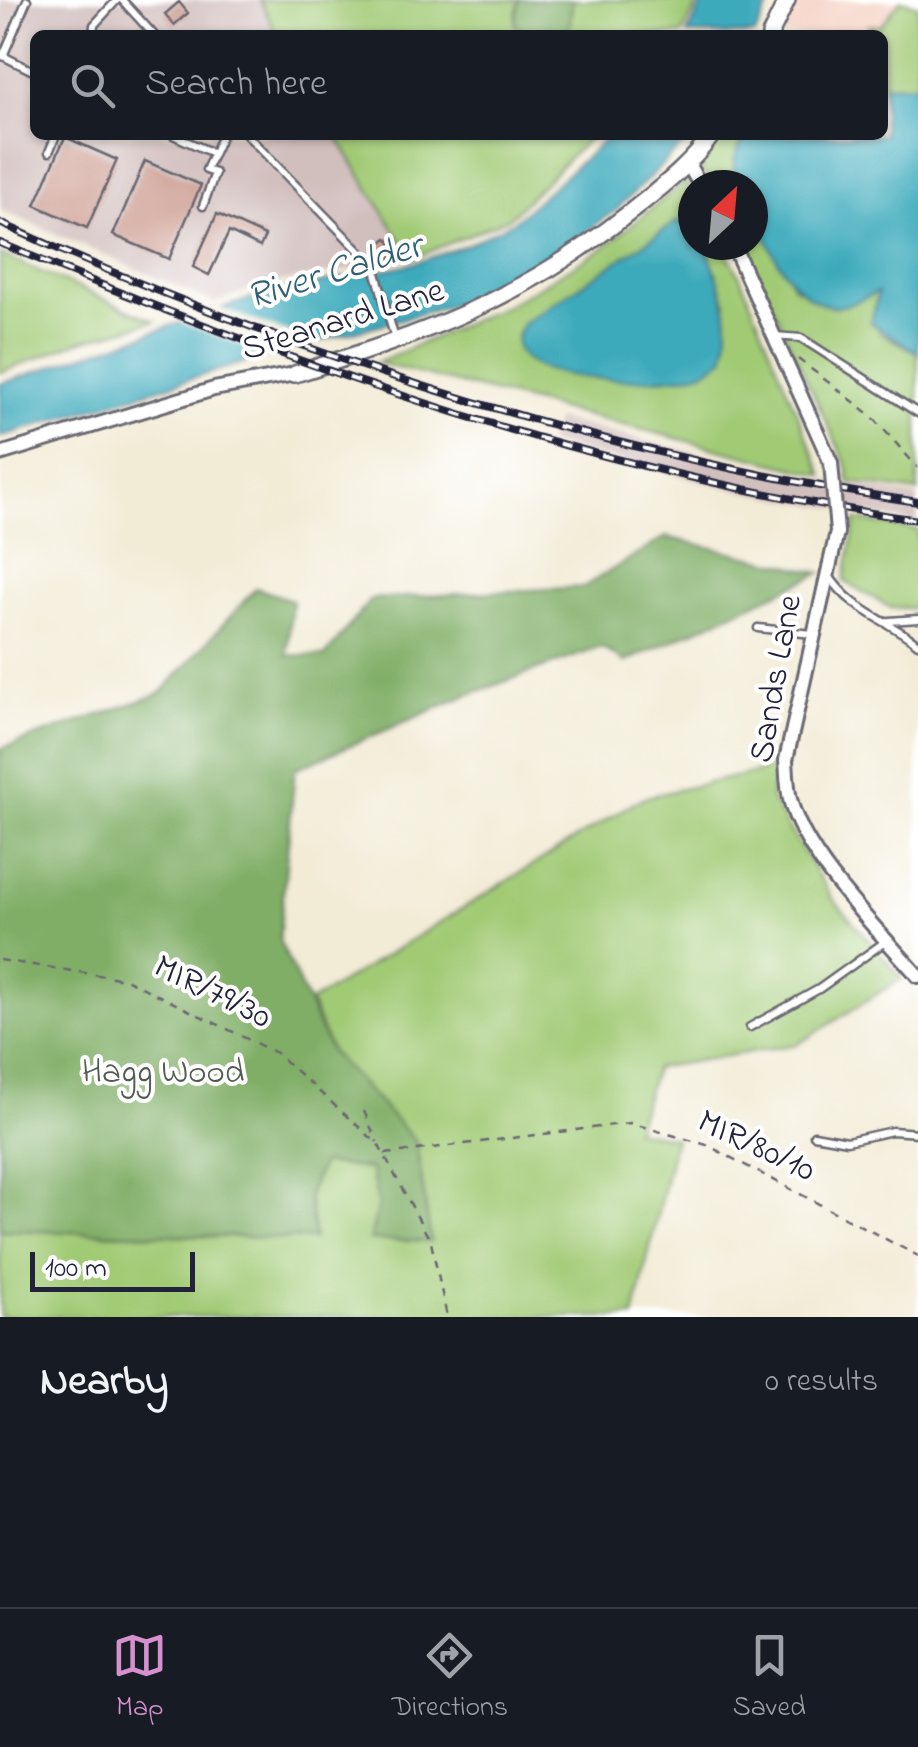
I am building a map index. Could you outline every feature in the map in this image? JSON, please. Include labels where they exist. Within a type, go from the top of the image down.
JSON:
[{"type":"street","points":[[772,30],[787,0]]},
{"type":"street","name":"Steanard Lane","points":[[0,454],[214,390],[295,374],[522,288],[600,236],[688,164],[708,140]]},
{"type":"street","points":[[688,164],[691,170]]},
{"type":"street","points":[[739,260],[775,342]]},
{"type":"street","name":"Sands Lane","points":[[775,342],[830,463],[837,532],[786,760],[789,798],[798,820],[842,890],[918,976]]},
{"type":"lane","points":[[27,0],[3,56],[30,70]]},
{"type":"lane","points":[[94,30],[120,0],[149,30]]},
{"type":"lane","points":[[49,152],[54,140]]},
{"type":"lane","points":[[183,140],[214,154]]},
{"type":"lane","points":[[202,206],[215,173],[206,170],[220,140]]},
{"type":"lane","points":[[252,140],[374,266],[395,338]]},
{"type":"lane","points":[[775,342],[801,338],[918,413]]},
{"type":"lane","points":[[827,573],[850,604],[887,621],[918,644]]},
{"type":"lane","points":[[887,621],[918,619]]},
{"type":"lane","points":[[758,628],[814,634]]},
{"type":"lane","points":[[750,1027],[802,1000],[887,940]]},
{"type":"lane","points":[[814,1136],[857,1141],[892,1130],[918,1132]]},
{"type":"path","points":[[775,342],[871,416],[918,468]]},
{"type":"path","name":"MIR/79/30","points":[[0,960],[125,979],[276,1052],[378,1144]]},
{"type":"path","points":[[364,1112],[431,1242],[447,1317]]},
{"type":"path","name":"MIR/80/10","points":[[384,1154],[630,1123],[706,1145],[918,1256]]},
{"type":"shaded area","points":[[0,0],[260,0],[275,30],[30,30],[30,140],[339,140],[412,259],[258,286],[215,303],[0,210]]},
{"type":"shaded area","points":[[797,0],[901,0],[880,26],[870,25],[869,30],[782,30]]},
{"type":"shaded area","points":[[556,419],[762,469],[918,497],[918,523],[750,493],[548,443]]},
{"type":"green space","points":[[260,0],[519,0],[515,23],[520,30],[275,30]]},
{"type":"green space","points":[[519,0],[572,0],[569,30],[520,30],[515,23]]},
{"type":"green space","points":[[572,0],[700,0],[685,30],[569,30]]},
{"type":"green space","points":[[901,0],[918,5],[918,84],[888,85],[888,30],[868,30],[869,25],[880,26]]},
{"type":"green space","points":[[339,140],[587,140],[509,218],[412,259]]},
{"type":"green space","points":[[719,140],[743,140],[734,170],[702,170]]},
{"type":"green space","points":[[678,187],[678,260],[701,260],[727,305],[711,260],[731,260],[823,475],[377,363],[507,305],[602,249]]},
{"type":"green space","points":[[768,238],[795,288],[880,291],[879,332],[918,353],[918,492],[849,482],[847,466],[751,260],[768,260]]},
{"type":"green space","points":[[0,254],[155,321],[78,342],[0,373]]},
{"type":"green space","points":[[856,520],[918,530],[918,599],[914,608],[891,608],[844,581]]},
{"type":"green space","name":"Hagg Wood","points":[[666,537],[821,573],[625,662],[601,647],[465,696],[295,769],[279,940],[331,1052],[416,1142],[431,1242],[370,1240],[378,1205],[371,1169],[322,1163],[308,1195],[314,1239],[0,1230],[0,749],[160,694],[256,588],[292,600],[287,655],[325,656],[371,599],[583,587]]},
{"type":"green space","points":[[774,768],[771,800],[833,899],[902,978],[798,1044],[655,1068],[635,1130],[675,1138],[634,1317],[0,1317],[0,1230],[313,1239],[308,1195],[321,1163],[371,1169],[378,1205],[416,1142],[331,1052],[310,1002],[642,798]]},
{"type":"water","points":[[704,0],[772,0],[757,30],[689,30]]},
{"type":"water","points":[[918,84],[918,353],[871,323],[878,292],[847,305],[824,304],[807,296],[792,281],[768,242],[768,170],[735,170],[734,166],[743,140],[888,140],[888,85]]},
{"type":"water","points":[[604,140],[688,140],[615,211],[533,270],[456,304],[262,357],[0,437],[0,384],[261,295],[415,263],[464,246],[513,222]]},
{"type":"water","points":[[678,221],[678,260],[711,260],[728,328],[724,358],[704,371],[621,380],[552,371],[528,361],[517,345],[524,323]]},
{"type":"pier","points":[[214,306],[325,346],[276,358],[175,320]]},
{"type":"building","points":[[179,2],[188,13],[174,25],[165,14]]},
{"type":"building","points":[[64,140],[117,160],[87,228],[35,205]]},
{"type":"building","points":[[145,161],[201,185],[169,259],[113,235]]},
{"type":"building","points":[[217,214],[265,236],[260,247],[229,232],[209,275],[193,267]]},
{"type":"building","points":[[387,238],[398,252],[389,259],[378,245]]},
{"type":"railway","points":[[0,223],[220,315],[449,394],[683,458],[918,502]]},
{"type":"railway","points":[[0,243],[223,332],[450,411],[682,475],[918,520]]},
{"type":"water label","name":"River Calder","points":[[335,273]]}]
